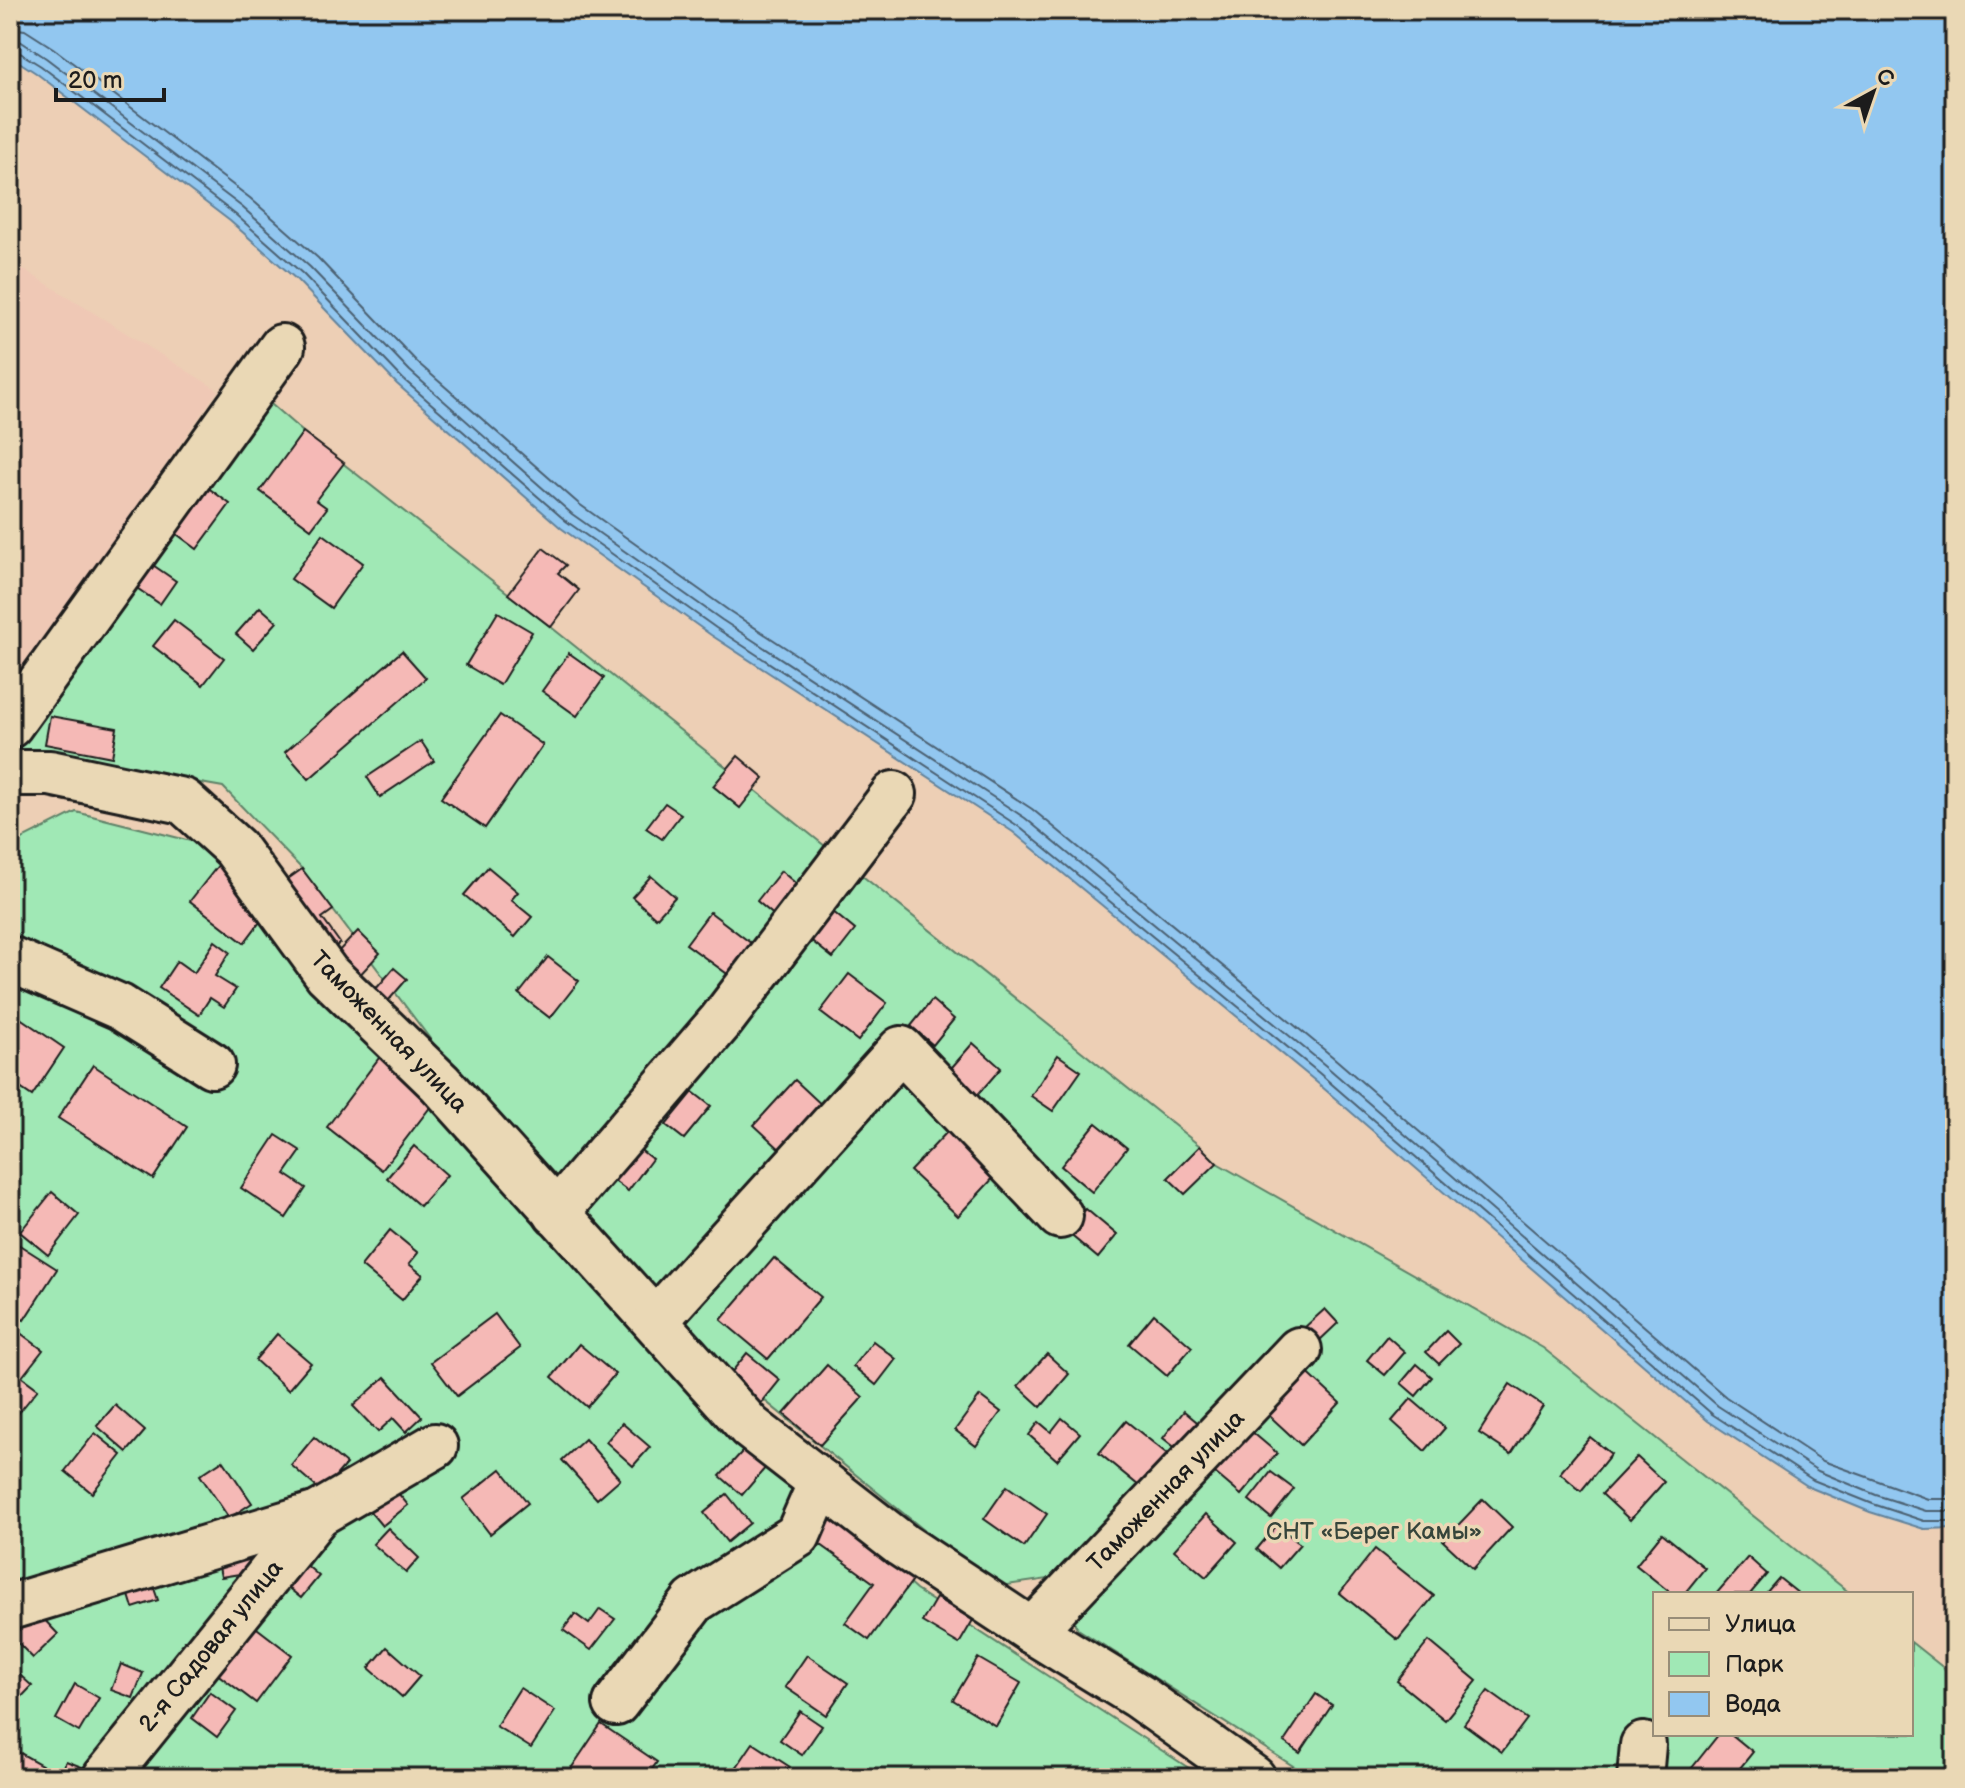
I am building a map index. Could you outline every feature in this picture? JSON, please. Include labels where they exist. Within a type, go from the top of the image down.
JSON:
[{"type":"street","points":[[10,725],[282,347]]},
{"type":"street","name":"Таможенная улица","points":[[10,773],[50,773],[183,801],[235,848],[327,974],[440,1083],[750,1427],[902,1545],[1138,1696],[1253,1778]]},
{"type":"street","points":[[556,1213],[721,1021],[894,794]]},
{"type":"street","points":[[10,959],[120,1007],[212,1065]]},
{"type":"street","points":[[656,1320],[901,1049],[1060,1216]]},
{"type":"street","name":"Таможенная улица","points":[[1032,1631],[1299,1350]]},
{"type":"street","points":[[10,1607],[318,1514],[435,1446]]},
{"type":"street","points":[[616,1703],[694,1601],[798,1535],[821,1482]]},
{"type":"street","name":"2-я Садовая улица","points":[[105,1778],[318,1514]]},
{"type":"shaded area","points":[[10,261],[218,390],[26,665],[10,666]]},
{"type":"green space","name":"СНТ «Берег Камы»","points":[[264,398],[1200,1146],[1217,1163],[1543,1348],[1848,1592],[1653,1592],[1653,1736],[1913,1736],[1913,1644],[1955,1677],[1955,1778],[1312,1778],[1078,1629],[1048,1579],[994,1587],[663,1318],[452,1068],[302,869],[223,787],[14,750]]},
{"type":"green space","points":[[76,812],[234,852],[447,1095],[658,1359],[916,1590],[1204,1778],[10,1778],[10,845]]},
{"type":"water","points":[[10,10],[1955,10],[1955,1528],[1924,1529],[1870,1512],[1809,1487],[1708,1421],[1314,1080],[1013,832],[711,635],[561,528],[397,384],[297,280],[230,221],[10,56]]},
{"type":"building","points":[[303,432],[344,463],[316,500],[327,508],[311,529],[260,491]]},
{"type":"building","points":[[203,484],[230,504],[197,549],[170,529]]},
{"type":"building","points":[[323,534],[363,563],[331,608],[291,579]]},
{"type":"building","points":[[543,548],[566,565],[558,573],[579,590],[551,627],[508,594]]},
{"type":"building","points":[[147,561],[176,581],[160,604],[131,584]]},
{"type":"building","points":[[260,607],[277,622],[253,649],[236,634]]},
{"type":"building","points":[[498,612],[532,632],[500,685],[466,665]]},
{"type":"building","points":[[174,620],[224,658],[203,685],[153,646]]},
{"type":"building","points":[[402,651],[426,678],[309,779],[285,752]]},
{"type":"building","points":[[569,653],[604,678],[577,716],[542,691]]},
{"type":"building","points":[[500,715],[543,745],[485,828],[441,798]]},
{"type":"building","points":[[50,716],[117,728],[112,757],[45,744]]},
{"type":"building","points":[[421,741],[434,761],[380,797],[367,777]]},
{"type":"building","points":[[738,756],[764,778],[740,808],[713,786]]},
{"type":"building","points":[[665,803],[681,814],[662,839],[646,828]]},
{"type":"building","points":[[223,859],[269,910],[244,943],[190,901]]},
{"type":"building","points":[[488,867],[518,892],[511,900],[532,917],[515,937],[464,895]]},
{"type":"building","points":[[302,869],[333,910],[322,918],[340,943],[327,953],[278,886]]},
{"type":"building","points":[[781,871],[806,892],[782,922],[757,901]]},
{"type":"building","points":[[651,876],[675,897],[656,918],[632,897]]},
{"type":"building","points":[[826,906],[855,930],[833,958],[803,934]]},
{"type":"building","points":[[710,912],[756,947],[733,978],[686,944]]},
{"type":"building","points":[[358,931],[380,953],[356,979],[333,957]]},
{"type":"building","points":[[215,941],[230,952],[215,976],[236,989],[224,1007],[210,998],[199,1015],[159,988],[177,961],[194,973]]},
{"type":"building","points":[[548,957],[579,981],[550,1018],[519,994]]},
{"type":"building","points":[[394,968],[407,979],[382,1008],[369,997]]},
{"type":"building","points":[[849,974],[887,1003],[858,1041],[820,1012]]},
{"type":"building","points":[[932,1000],[954,1019],[933,1045],[911,1026]]},
{"type":"building","points":[[10,1011],[64,1048],[32,1096],[10,1081]]},
{"type":"building","points":[[973,1043],[1001,1068],[974,1099],[946,1074]]},
{"type":"building","points":[[385,1050],[441,1093],[382,1170],[327,1127]]},
{"type":"building","points":[[1058,1055],[1081,1071],[1053,1111],[1031,1096]]},
{"type":"building","points":[[93,1065],[187,1127],[153,1179],[58,1118]]},
{"type":"building","points":[[795,1080],[825,1108],[784,1153],[754,1125]]},
{"type":"building","points":[[693,1092],[711,1106],[684,1139],[666,1125]]},
{"type":"building","points":[[1096,1123],[1127,1148],[1092,1192],[1061,1166]]},
{"type":"building","points":[[949,1130],[997,1174],[958,1216],[910,1171]]},
{"type":"building","points":[[276,1135],[301,1151],[285,1174],[306,1188],[286,1218],[241,1188]]},
{"type":"building","points":[[633,1144],[652,1159],[628,1191],[609,1177]]},
{"type":"building","points":[[414,1146],[447,1175],[420,1206],[387,1178]]},
{"type":"building","points":[[1200,1146],[1217,1163],[1185,1194],[1168,1178]]},
{"type":"building","points":[[52,1192],[79,1215],[48,1255],[20,1232]]},
{"type":"building","points":[[1086,1209],[1117,1235],[1098,1258],[1067,1232]]},
{"type":"building","points":[[390,1230],[418,1253],[409,1264],[423,1275],[402,1300],[361,1266]]},
{"type":"building","points":[[10,1239],[57,1269],[24,1320],[10,1311]]},
{"type":"building","points":[[774,1258],[821,1297],[768,1359],[721,1320]]},
{"type":"building","points":[[1325,1309],[1338,1323],[1319,1341],[1305,1327]]},
{"type":"building","points":[[495,1314],[520,1348],[457,1396],[431,1362]]},
{"type":"building","points":[[1154,1314],[1192,1347],[1167,1376],[1129,1344]]},
{"type":"building","points":[[1446,1331],[1459,1344],[1439,1364],[1426,1352]]},
{"type":"building","points":[[19,1332],[43,1350],[22,1377],[38,1389],[10,1424],[10,1343]]},
{"type":"building","points":[[277,1334],[311,1363],[288,1390],[255,1360]]},
{"type":"building","points":[[1387,1336],[1405,1352],[1385,1375],[1367,1360]]},
{"type":"building","points":[[873,1341],[896,1359],[876,1385],[853,1366]]},
{"type":"building","points":[[579,1344],[615,1374],[587,1407],[552,1377]]},
{"type":"building","points":[[747,1353],[780,1380],[759,1406],[726,1379]]},
{"type":"building","points":[[1047,1354],[1069,1374],[1041,1407],[1018,1386]]},
{"type":"building","points":[[1417,1364],[1432,1377],[1416,1396],[1401,1383]]},
{"type":"building","points":[[827,1365],[863,1397],[820,1445],[784,1414]]},
{"type":"building","points":[[1300,1366],[1340,1403],[1301,1445],[1261,1408]]},
{"type":"building","points":[[385,1377],[422,1417],[406,1432],[393,1418],[378,1432],[353,1406]]},
{"type":"building","points":[[1510,1384],[1543,1406],[1511,1454],[1479,1433]]},
{"type":"building","points":[[980,1396],[1001,1412],[976,1446],[955,1430]]},
{"type":"building","points":[[1411,1399],[1445,1428],[1425,1451],[1392,1421]]},
{"type":"building","points":[[115,1405],[145,1431],[127,1452],[97,1426]]},
{"type":"building","points":[[1184,1411],[1203,1427],[1182,1453],[1163,1438]]},
{"type":"building","points":[[1062,1418],[1080,1433],[1057,1460],[1029,1435],[1039,1422],[1051,1432]]},
{"type":"building","points":[[1126,1421],[1171,1457],[1144,1490],[1099,1453]]},
{"type":"building","points":[[622,1423],[650,1447],[633,1466],[606,1442]]},
{"type":"building","points":[[1245,1426],[1277,1453],[1241,1495],[1209,1468]]},
{"type":"building","points":[[95,1433],[122,1455],[92,1493],[65,1471]]},
{"type":"building","points":[[314,1437],[346,1464],[322,1492],[291,1465]]},
{"type":"building","points":[[1590,1437],[1611,1454],[1581,1491],[1560,1473]]},
{"type":"building","points":[[585,1439],[620,1479],[597,1499],[562,1460]]},
{"type":"building","points":[[752,1441],[772,1460],[742,1495],[720,1476]]},
{"type":"building","points":[[1637,1457],[1664,1482],[1630,1520],[1602,1494]]},
{"type":"building","points":[[223,1460],[252,1503],[229,1518],[200,1475]]},
{"type":"building","points":[[501,1469],[528,1503],[490,1534],[463,1499]]},
{"type":"building","points":[[1271,1472],[1294,1489],[1271,1518],[1249,1500]]},
{"type":"building","points":[[1007,1486],[1047,1514],[1024,1547],[984,1519]]},
{"type":"building","points":[[393,1487],[408,1505],[382,1526],[367,1508]]},
{"type":"building","points":[[727,1494],[750,1523],[727,1542],[704,1513]]},
{"type":"building","points":[[1483,1499],[1512,1527],[1473,1569],[1443,1541]]},
{"type":"building","points":[[830,1510],[917,1574],[869,1640],[845,1623],[874,1583],[810,1537]]},
{"type":"building","points":[[1206,1514],[1237,1542],[1206,1577],[1174,1550]]},
{"type":"building","points":[[1277,1525],[1300,1544],[1279,1568],[1257,1549]]},
{"type":"building","points":[[388,1528],[419,1558],[406,1573],[373,1544]]},
{"type":"building","points":[[1662,1533],[1705,1568],[1686,1592],[1670,1592],[1636,1565]]},
{"type":"building","points":[[253,1545],[258,1571],[221,1577],[216,1552]]},
{"type":"building","points":[[1375,1549],[1434,1596],[1398,1640],[1340,1593]]},
{"type":"building","points":[[1748,1557],[1767,1574],[1752,1592],[1718,1592]]},
{"type":"building","points":[[304,1563],[319,1576],[301,1598],[285,1585]]},
{"type":"building","points":[[149,1574],[158,1600],[133,1608],[125,1582]]},
{"type":"building","points":[[1779,1578],[1796,1592],[1767,1592]]},
{"type":"building","points":[[936,1598],[973,1620],[959,1644],[922,1622]]},
{"type":"building","points":[[600,1609],[615,1619],[591,1650],[563,1630],[575,1614],[589,1624]]},
{"type":"building","points":[[37,1612],[58,1634],[33,1658],[12,1637]]},
{"type":"building","points":[[249,1622],[292,1655],[256,1703],[212,1670]]},
{"type":"building","points":[[1429,1641],[1477,1681],[1445,1720],[1397,1681]]},
{"type":"building","points":[[387,1647],[420,1676],[402,1697],[369,1668]]},
{"type":"building","points":[[807,1655],[848,1683],[826,1715],[785,1687]]},
{"type":"building","points":[[978,1658],[1021,1683],[996,1726],[953,1700]]},
{"type":"building","points":[[121,1664],[143,1673],[133,1698],[111,1690]]},
{"type":"building","points":[[10,1666],[32,1686],[10,1709]]},
{"type":"building","points":[[75,1684],[99,1698],[79,1732],[56,1719]]},
{"type":"building","points":[[520,1688],[555,1711],[531,1748],[496,1726]]},
{"type":"building","points":[[1488,1691],[1527,1719],[1502,1752],[1464,1724]]},
{"type":"building","points":[[210,1692],[236,1711],[217,1737],[192,1718]]},
{"type":"building","points":[[1316,1694],[1332,1705],[1300,1753],[1284,1742]]},
{"type":"building","points":[[800,1711],[822,1726],[802,1755],[780,1740]]},
{"type":"building","points":[[601,1724],[657,1762],[646,1778],[566,1776]]},
{"type":"building","points":[[1717,1736],[1733,1736],[1753,1752],[1732,1778],[1720,1769],[1713,1778],[1684,1778]]},
{"type":"building","points":[[753,1743],[790,1767],[782,1778],[750,1778],[736,1768]]},
{"type":"building","points":[[13,1749],[42,1765],[34,1778],[10,1778],[10,1753]]},
{"type":"building","points":[[66,1761],[95,1772],[92,1778],[59,1778]]}]
